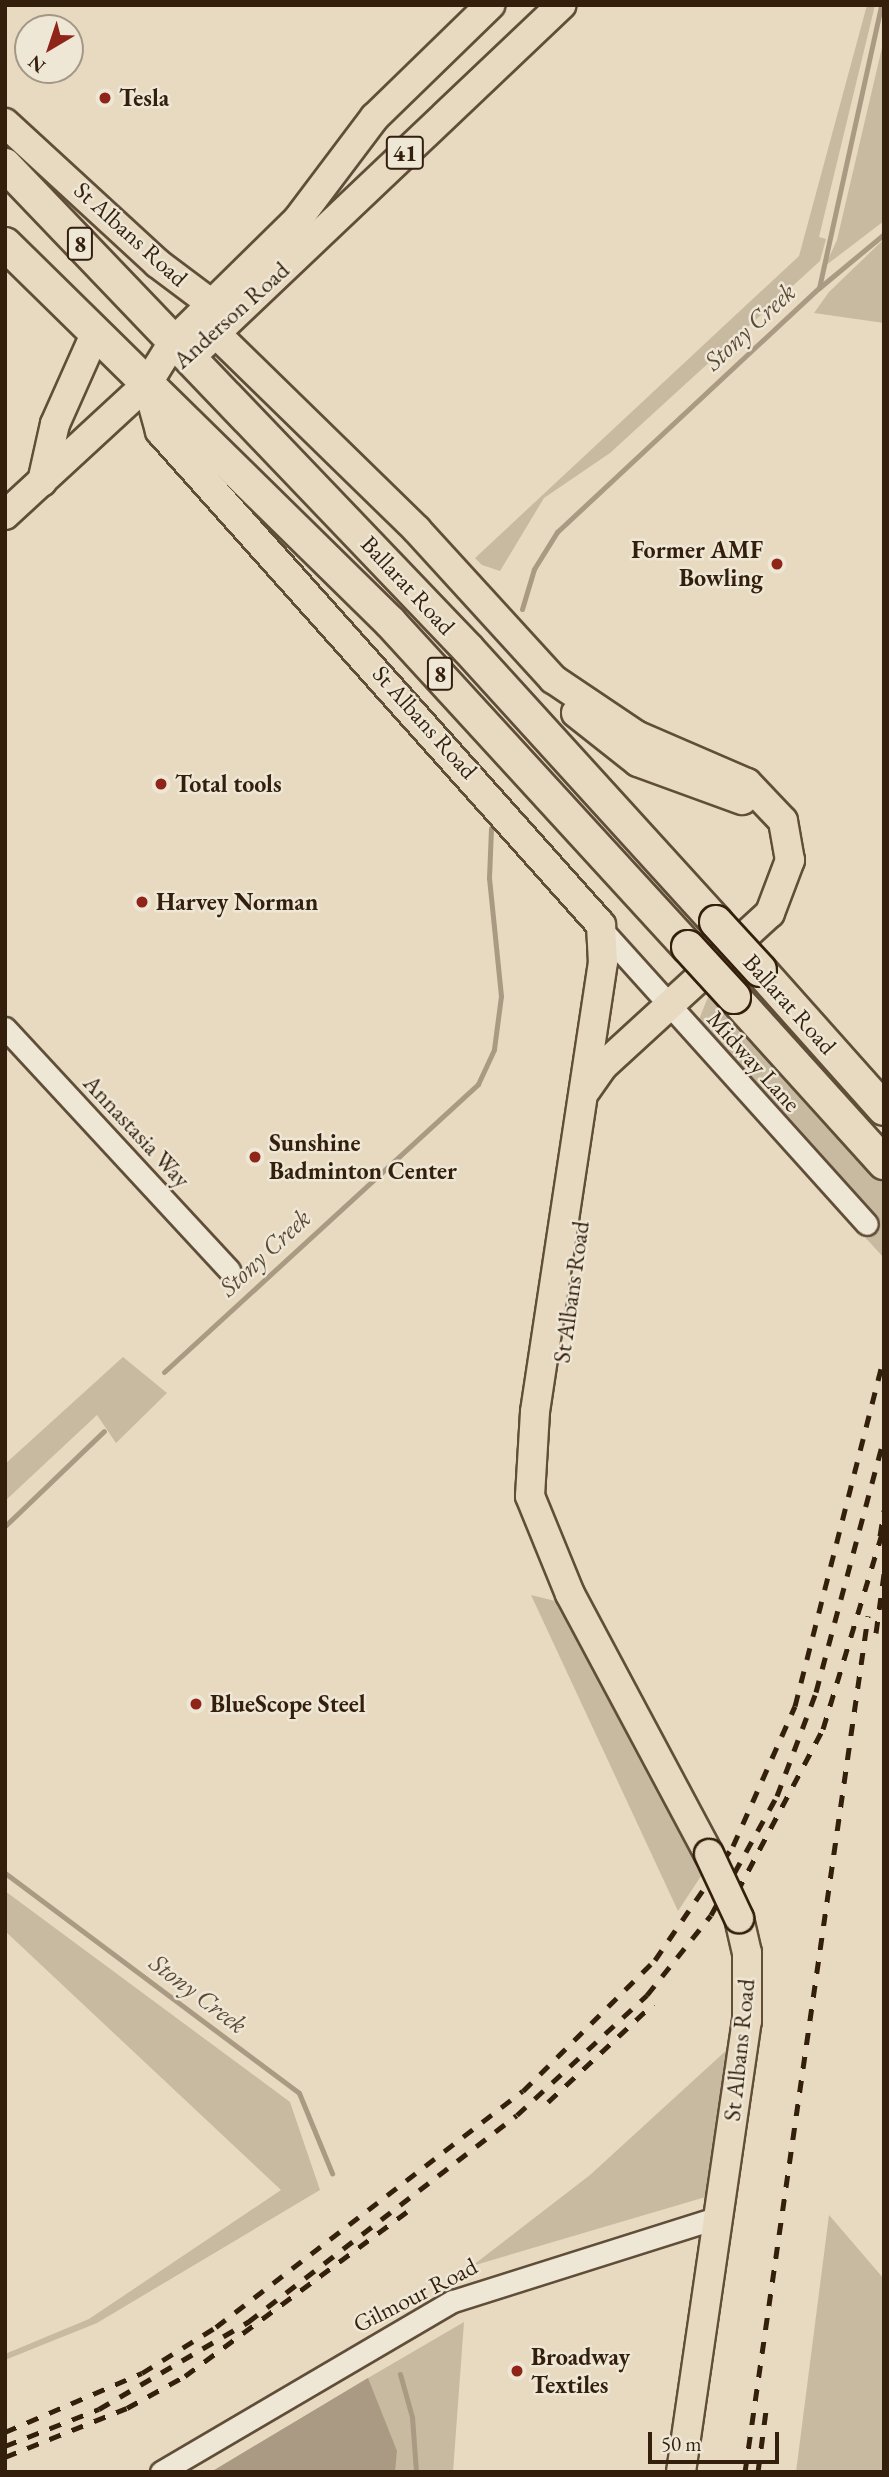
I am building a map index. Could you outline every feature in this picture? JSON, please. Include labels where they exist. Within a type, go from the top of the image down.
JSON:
[{"type":"highway","name":"Ballarat Road","points":[[5,165],[332,505],[760,970],[884,1110]]},
{"type":"highway","name":"Ballarat Road","points":[[5,244],[451,686],[884,1163]]},
{"type":"main road","name":"Anderson Road","points":[[214,318],[298,219],[375,117],[490,5]]},
{"type":"main road","name":"Anderson Road","points":[[147,384],[214,318],[562,5]]},
{"type":"main road","name":"St Albans Road","points":[[5,123],[214,318],[553,679],[617,733],[761,793],[788,833],[786,877],[770,912],[628,1046],[583,1095]]},
{"type":"main road","points":[[42,482],[55,424],[96,332]]},
{"type":"main road","name":"St Albans Road","points":[[147,384],[160,431],[588,903],[603,931],[583,1095],[571,1227],[531,1507],[547,1546],[709,1854],[739,1918],[747,1954],[747,2021],[716,2218],[681,2472]]},
{"type":"main road","name":"41","points":[[5,515],[147,384]]},
{"type":"main road","points":[[332,505],[363,476]]},
{"type":"main road","name":"St Albans Road","points":[[571,1227],[601,1093],[628,1046]]},
{"type":"street","name":"Midway Lane","points":[[603,931],[629,953],[670,1007],[867,1224]]},
{"type":"street","name":"Annastasia Way","points":[[5,1028],[229,1270]]},
{"type":"street","name":"Gilmour Road","points":[[160,2472],[453,2301],[716,2218]]},
{"type":"shaded area","points":[[867,5],[875,5],[819,237],[826,239],[820,261],[610,453],[544,498],[500,571],[482,565],[475,558],[799,256]]},
{"type":"shaded area","points":[[884,39],[884,221],[825,266],[837,240]]},
{"type":"shaded area","points":[[884,239],[884,323],[814,313],[829,292]]},
{"type":"shaded area","points":[[710,992],[884,1182],[884,1258],[862,1234],[868,1227],[698,1022]]},
{"type":"shaded area","points":[[123,1357],[167,1393],[116,1443],[97,1415],[5,1501],[5,1464]]},
{"type":"shaded area","points":[[531,1595],[559,1602],[705,1870],[678,1911]]},
{"type":"shaded area","points":[[5,1891],[290,2102],[320,2190],[97,2323],[5,2360],[5,2354],[89,2319],[281,2190],[5,1931]]},
{"type":"shaded area","points":[[730,2047],[709,2196],[472,2266],[590,2175]]},
{"type":"shaded area","points":[[829,2215],[884,2279],[884,2472],[796,2472]]},
{"type":"shaded area","points":[[464,2322],[453,2472],[211,2472],[368,2378]]},
{"type":"shaded area","points":[[368,2378],[397,2451],[395,2472],[211,2472]]},
{"type":"waterway","name":"Stony Creek","points":[[522,609],[534,569],[557,532],[819,288],[881,5]]},
{"type":"waterway","points":[[819,288],[884,234]]},
{"type":"waterway","name":"Stony Creek","points":[[164,1372],[478,1084],[494,1049],[501,996],[489,878],[491,828]]},
{"type":"waterway","name":"Stony Creek","points":[[5,1526],[104,1431]]},
{"type":"waterway","name":"Stony Creek","points":[[5,1873],[299,2093],[332,2173]]},
{"type":"waterway","name":"Stony Creek","points":[[400,2374],[412,2417],[416,2472]]},
{"type":"railway","points":[[5,2432],[142,2373],[216,2327],[523,2091],[655,1960],[733,1846],[795,1706],[884,1357]]},
{"type":"railway","points":[[5,2446],[99,2409],[248,2322],[517,2115],[647,1995],[711,1915],[777,1796],[816,1692],[884,1438]]},
{"type":"railway","points":[[880,1536],[884,1510]]},
{"type":"railway","points":[[737,1892],[823,1729],[884,1527]]},
{"type":"railway","points":[[876,1633],[884,1574]]},
{"type":"railway","points":[[745,2472],[868,1616]]},
{"type":"railway","points":[[548,2102],[653,2004]]},
{"type":"railway","points":[[5,2457],[127,2408],[185,2376],[407,2212]]},
{"type":"railway","points":[[758,2472],[767,2403]]},
{"type":"place","name":"Tesla","points":[[105,98]]},
{"type":"place","name":"Former AMF Bowling","points":[[777,564]]},
{"type":"place","name":"Total tools","points":[[161,784]]},
{"type":"place","name":"Harvey Norman","points":[[142,902]]},
{"type":"place","name":"Sunshine Badminton Center","points":[[255,1157]]},
{"type":"place","name":"BlueScope Steel","points":[[196,1704]]},
{"type":"place","name":"Broadway Textiles","points":[[517,2371]]}]
